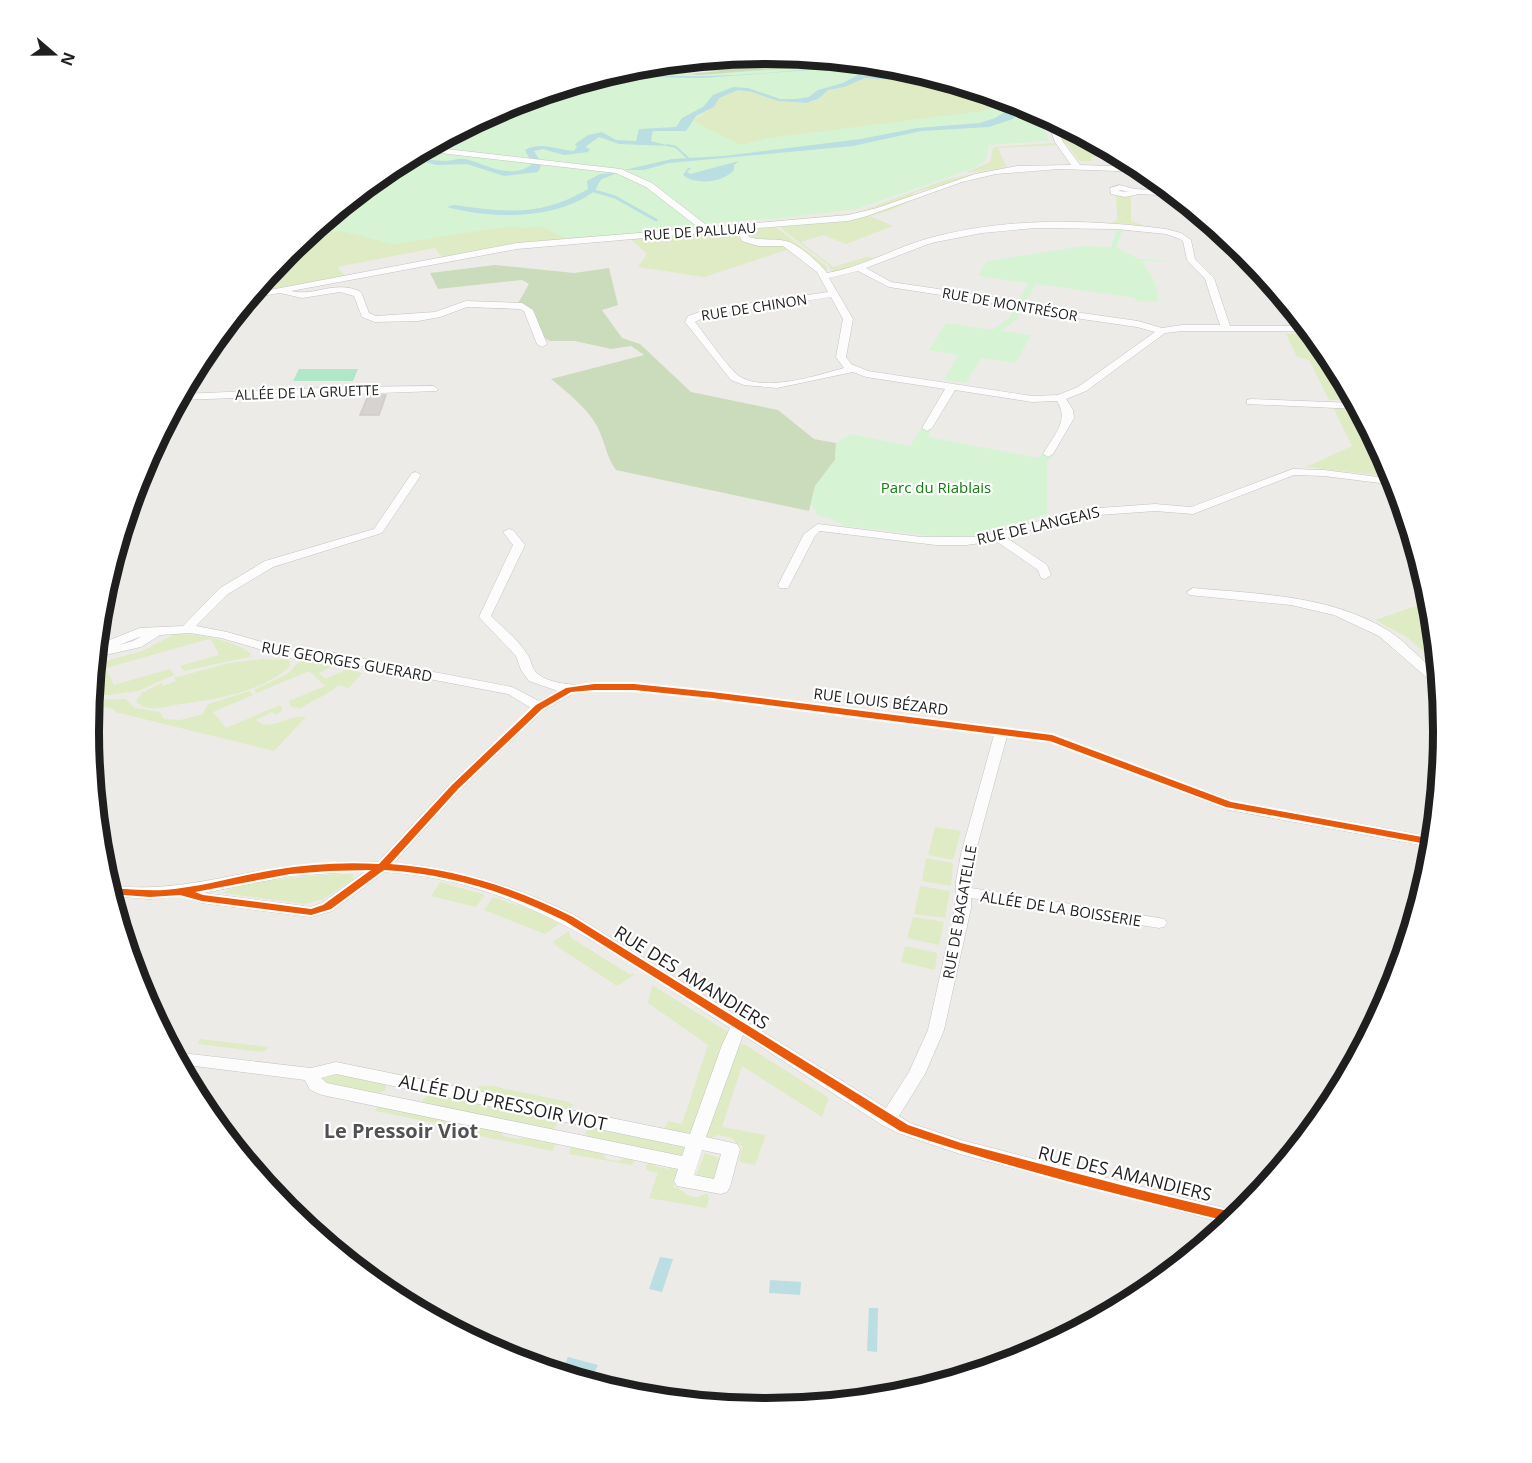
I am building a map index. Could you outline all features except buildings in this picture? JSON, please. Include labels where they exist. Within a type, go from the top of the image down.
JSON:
[{"type":"street","points":[[1054,130],[1059,142],[1077,167]]},
{"type":"street","points":[[438,151],[541,161],[620,172],[649,185],[707,230]]},
{"type":"street","name":"RUE DE PALLUAU","points":[[263,294],[500,249],[865,215],[941,186],[990,173],[1034,167],[1124,169]]},
{"type":"street","points":[[1135,192],[1160,193]]},
{"type":"street","points":[[825,276],[861,269],[928,242],[1028,225],[1080,224],[1173,233],[1187,240],[1191,260],[1209,278],[1226,328]]},
{"type":"street","points":[[740,228],[745,239],[756,243],[774,242],[789,245],[810,260],[825,276],[847,314],[849,323],[841,357],[852,369],[871,375],[1032,399],[1060,398],[1082,389],[1162,331],[1182,328],[1298,329]]},
{"type":"street","name":"RUE DE MONTRÉSOR","points":[[861,269],[889,284],[1006,302],[1033,309],[1138,324],[1162,331]]},
{"type":"street","points":[[283,291],[299,297],[332,290],[352,291],[358,294],[365,315],[375,319],[431,317],[455,307],[471,304],[522,306],[528,310],[543,344]]},
{"type":"street","name":"RUE DE CHINON","points":[[835,294],[705,314],[691,318],[690,322],[735,378],[744,383],[776,386],[852,369]]},
{"type":"street","points":[[927,428],[951,388]]},
{"type":"street","name":"ALLÉE DE LA GRUETTE","points":[[189,397],[433,389]]},
{"type":"street","points":[[1047,454],[1069,418],[1068,410],[1060,398]]},
{"type":"street","points":[[1251,402],[1348,406]]},
{"type":"street","name":"RUE DE LANGEAIS","points":[[784,585],[810,534],[818,526],[937,542],[997,537],[1060,519],[1095,512],[1172,508],[1193,512],[1203,505],[1293,472],[1324,473],[1384,481]]},
{"type":"street","points":[[187,629],[224,591],[269,564],[378,531],[416,475]]},
{"type":"street","points":[[509,532],[519,545],[485,617],[522,655],[527,670],[534,678],[569,690]]},
{"type":"street","points":[[997,537],[1043,568],[1045,575]]},
{"type":"street","points":[[1193,592],[1298,602],[1342,613],[1370,625],[1402,645],[1430,672]]},
{"type":"street","name":"RUE GEORGES GUERARD","points":[[105,646],[127,636],[187,629],[223,635],[294,655],[329,656],[512,691],[539,707]]},
{"type":"street","points":[[104,652],[137,644],[155,631]]},
{"type":"street","name":"RUE LOUIS BÉZARD","points":[[180,891],[202,898],[311,912],[327,907],[382,867],[455,787],[539,707],[569,690],[634,687],[1052,738],[1229,805],[1424,840]]},
{"type":"street","name":"RUE DE BAGATELLE","points":[[888,1120],[916,1074],[936,1030],[963,908],[963,881],[968,854],[1002,731]]},
{"type":"street","name":"RUE DES AMANDIERS","points":[[119,891],[180,891],[292,870],[330,867],[382,867],[446,874],[546,907],[569,919],[888,1120],[931,1139],[1225,1215]]},
{"type":"street","name":"ALLÉE DE LA BOISSERIE","points":[[964,892],[1159,923]]},
{"type":"street","points":[[688,1164],[730,1045],[739,1027]]},
{"type":"street","name":"ALLÉE DU PRESSOIR VIOT","points":[[184,1058],[311,1074],[336,1068],[731,1149],[721,1187],[683,1181],[688,1164],[322,1089],[316,1085],[311,1074]]},
{"type":"street","points":[[403,1106],[415,1084]]},
{"type":"street","points":[[567,1140],[576,1118]]},
{"type":"green space","points":[[766,64],[708,68],[722,66]]},
{"type":"green space","points":[[766,64],[823,67],[707,76],[687,74],[721,71],[703,71],[697,68]]},
{"type":"green space","points":[[814,66],[853,70],[910,80],[865,78],[844,87],[828,90],[818,99],[806,103],[778,101],[738,90],[719,98],[714,107],[691,120],[741,145],[768,138],[983,111],[996,106],[1043,125],[1049,141],[989,145],[986,160],[974,168],[856,209],[783,218],[709,223],[686,229],[566,238],[540,226],[527,228],[511,226],[393,244],[342,231],[323,233],[395,177],[471,133],[511,115],[593,87],[636,77],[679,70],[687,74]]},
{"type":"green space","points":[[865,78],[906,81],[939,87],[1009,110],[1003,114],[813,143],[534,151],[691,121],[714,107],[719,98],[738,90],[778,101],[806,103],[818,99],[828,90],[844,87]]},
{"type":"green space","points":[[1058,132],[1105,157],[1091,157],[1092,161],[1079,161],[1067,144],[1063,144]]},
{"type":"green space","points":[[1054,143],[1058,145],[998,148],[1007,168],[997,168],[1002,169],[916,192],[912,194],[913,196],[865,213],[776,224],[775,221],[856,213],[945,180],[996,169],[965,173],[990,162],[993,148]]},
{"type":"green space","points":[[925,195],[891,210],[870,216],[893,226],[846,244],[823,235],[801,242],[833,267],[867,257],[873,258],[833,273],[828,265],[778,226],[868,216]]},
{"type":"green space","points":[[1116,196],[1131,197],[1131,221],[1150,228],[1124,226],[1135,224],[1110,223],[1117,220]]},
{"type":"green space","points":[[366,198],[684,225],[689,228],[442,258],[435,248],[337,267],[345,276],[267,290],[323,233],[340,231],[349,211]]},
{"type":"green space","points":[[776,227],[828,269],[825,270],[792,243],[750,239],[745,232],[751,229]]},
{"type":"green space","points":[[1117,228],[1123,229],[1116,247],[1139,259],[1183,262],[1142,261],[1155,282],[1159,302],[1135,301],[1136,298],[1036,284],[1026,302],[1019,300],[1028,283],[978,276],[987,261],[1084,246],[1111,247]]},
{"type":"green space","points":[[719,232],[735,236],[737,234],[751,244],[783,246],[798,255],[795,256],[787,250],[704,277],[638,267],[647,254],[631,239]]},
{"type":"green space","points":[[495,265],[574,273],[609,268],[618,305],[602,310],[622,338],[640,344],[691,392],[778,410],[814,439],[836,443],[835,460],[815,486],[809,511],[616,470],[593,419],[551,379],[644,355],[631,346],[611,349],[575,341],[550,341],[539,335],[528,310],[517,305],[529,284],[522,280],[438,289],[430,273]]},
{"type":"green space","points":[[1015,306],[1022,309],[1016,320],[1000,331],[1031,335],[1016,363],[981,358],[966,383],[944,380],[958,355],[929,350],[946,323],[992,330],[1009,318]]},
{"type":"green space","points":[[1286,334],[1302,335],[1345,400],[1329,400],[1309,360],[1297,357]]},
{"type":"green space","points":[[299,369],[358,369],[353,381],[293,381]]},
{"type":"green space","points":[[1333,407],[1349,408],[1382,476],[1306,467],[1352,446]]},
{"type":"green space","name":"Parc du Riablais","points":[[923,425],[933,426],[928,437],[1039,458],[1046,448],[1056,450],[1050,460],[1047,460],[1047,514],[972,536],[944,537],[844,526],[832,519],[815,514],[816,511],[811,504],[815,486],[835,460],[836,443],[851,434],[910,446]]},
{"type":"green space","points":[[1421,605],[1428,651],[1424,652],[1408,638],[1375,620]]},
{"type":"green space","points":[[175,634],[183,634],[215,639],[237,646],[251,654],[249,657],[184,671],[180,666],[219,655],[211,639],[205,640],[106,668],[114,685],[170,669],[174,675],[138,691],[100,696],[101,682],[105,681],[101,675],[103,662],[142,651]]},
{"type":"green space","points":[[262,659],[289,660],[290,666],[267,682],[224,697],[157,708],[140,705],[136,701],[142,693],[161,683],[163,686],[176,681],[174,678],[229,663]]},
{"type":"green space","points":[[300,661],[339,663],[319,673],[325,679],[353,667],[357,672],[362,673],[349,688],[338,685],[301,708],[291,707],[289,701],[325,686],[309,671],[257,693],[254,690],[287,674]]},
{"type":"green space","points":[[250,691],[253,695],[213,712],[226,728],[280,705],[282,711],[275,715],[272,712],[256,720],[267,725],[292,718],[306,717],[274,751],[115,712],[114,709],[100,706],[100,700],[126,699],[135,708],[160,712],[164,719],[180,720],[203,714],[208,704]]},
{"type":"green space","points":[[935,827],[961,831],[953,860],[928,855]]},
{"type":"green space","points":[[926,858],[953,863],[951,886],[922,881]]},
{"type":"green space","points":[[353,874],[353,880],[323,899],[305,904],[223,893],[264,881]]},
{"type":"green space","points":[[440,882],[485,895],[476,907],[431,896]]},
{"type":"green space","points":[[920,886],[950,891],[945,918],[914,914]]},
{"type":"green space","points":[[493,897],[538,912],[559,924],[545,934],[484,910]]},
{"type":"green space","points":[[913,917],[944,922],[939,945],[907,938]]},
{"type":"green space","points":[[569,931],[571,938],[629,974],[635,974],[617,986],[553,942]]},
{"type":"green space","points":[[905,946],[937,953],[935,970],[901,962]]},
{"type":"green space","points":[[652,985],[728,1032],[693,1135],[664,1129],[668,1121],[682,1124],[708,1045],[648,1003]]},
{"type":"green space","points":[[200,1039],[270,1047],[262,1052],[198,1044]]},
{"type":"green space","points":[[744,1044],[829,1098],[822,1117],[742,1066],[722,1127],[766,1135],[755,1165],[740,1162],[743,1146],[737,1144],[732,1138],[718,1135],[705,1139],[739,1045]]},
{"type":"green space","points":[[331,1073],[383,1084],[386,1090],[376,1094],[325,1084],[322,1079]]},
{"type":"green space","points":[[479,1086],[492,1086],[569,1102],[573,1105],[571,1111],[541,1108],[538,1101],[522,1098],[512,1102],[475,1093]]},
{"type":"green space","points":[[431,1093],[554,1120],[557,1125],[552,1130],[425,1104],[422,1100]]},
{"type":"green space","points":[[379,1104],[456,1123],[454,1127],[375,1111]]},
{"type":"green space","points":[[469,1125],[500,1130],[503,1136],[519,1139],[527,1136],[557,1143],[552,1151],[466,1133]]},
{"type":"green space","points":[[593,1128],[689,1146],[682,1156],[587,1138],[585,1132]]},
{"type":"green space","points":[[571,1146],[602,1151],[606,1159],[618,1161],[628,1156],[634,1161],[632,1165],[569,1154]]},
{"type":"green space","points":[[705,1153],[721,1159],[713,1179],[696,1175]]},
{"type":"green space","points":[[650,1160],[655,1166],[668,1169],[675,1165],[679,1170],[673,1187],[694,1197],[708,1194],[706,1208],[649,1198],[658,1173],[646,1170],[647,1162]]},
{"type":"water","points":[[834,68],[703,78],[654,77],[624,80],[642,76],[766,73]]},
{"type":"water","points":[[858,75],[894,77],[909,80],[865,78],[844,87],[828,90],[818,99],[806,103],[778,101],[738,90],[719,98],[714,107],[696,116],[686,131],[654,131],[652,133],[651,141],[670,146],[619,144],[599,137],[585,147],[590,149],[588,152],[564,155],[543,149],[534,151],[542,164],[538,172],[504,176],[467,164],[437,165],[421,161],[425,159],[446,161],[465,159],[498,170],[516,171],[532,164],[525,150],[531,147],[543,146],[574,151],[577,147],[575,144],[588,135],[602,132],[616,140],[636,141],[639,129],[676,127],[682,118],[703,107],[713,95],[733,87],[748,88],[780,99],[796,99],[809,97],[818,90],[843,83]]},
{"type":"water","points":[[1008,110],[1018,114],[1013,119],[989,127],[921,131],[853,146],[669,163],[644,170],[624,170],[672,159],[724,156],[861,139],[917,128],[980,123]]},
{"type":"water","points":[[739,161],[734,165],[734,170],[717,180],[695,181],[683,175],[688,168],[691,168],[687,172],[690,174]]},
{"type":"water","points":[[600,174],[615,174],[602,179],[594,191],[576,202],[541,212],[521,215],[483,214],[447,207],[454,205],[507,210],[539,208],[571,198],[588,189],[587,181]]},
{"type":"water","points":[[660,1257],[673,1259],[662,1292],[649,1289]]},
{"type":"water","points":[[770,1280],[801,1282],[800,1295],[769,1293]]},
{"type":"water","points":[[869,1308],[878,1308],[877,1352],[867,1351]]},
{"type":"water","points":[[568,1357],[598,1365],[593,1376],[564,1367]]},
{"type":"waterway","points":[[667,145],[676,147],[689,159]]},
{"type":"waterway","points":[[591,190],[615,197],[656,220]]},
{"type":"cycle path","points":[[180,891],[202,898],[304,912],[327,907],[382,867],[455,787],[539,707],[569,690],[594,687],[634,687],[712,695],[1052,738],[1229,805],[1424,840]]},
{"type":"cycle path","points":[[119,892],[166,893],[290,871],[348,866],[407,869],[475,881],[525,899],[569,919],[904,1128],[960,1147],[1225,1215]]},
{"type":"district","name":"Le Pressoir Viot","points":[[401,1130]]}]
